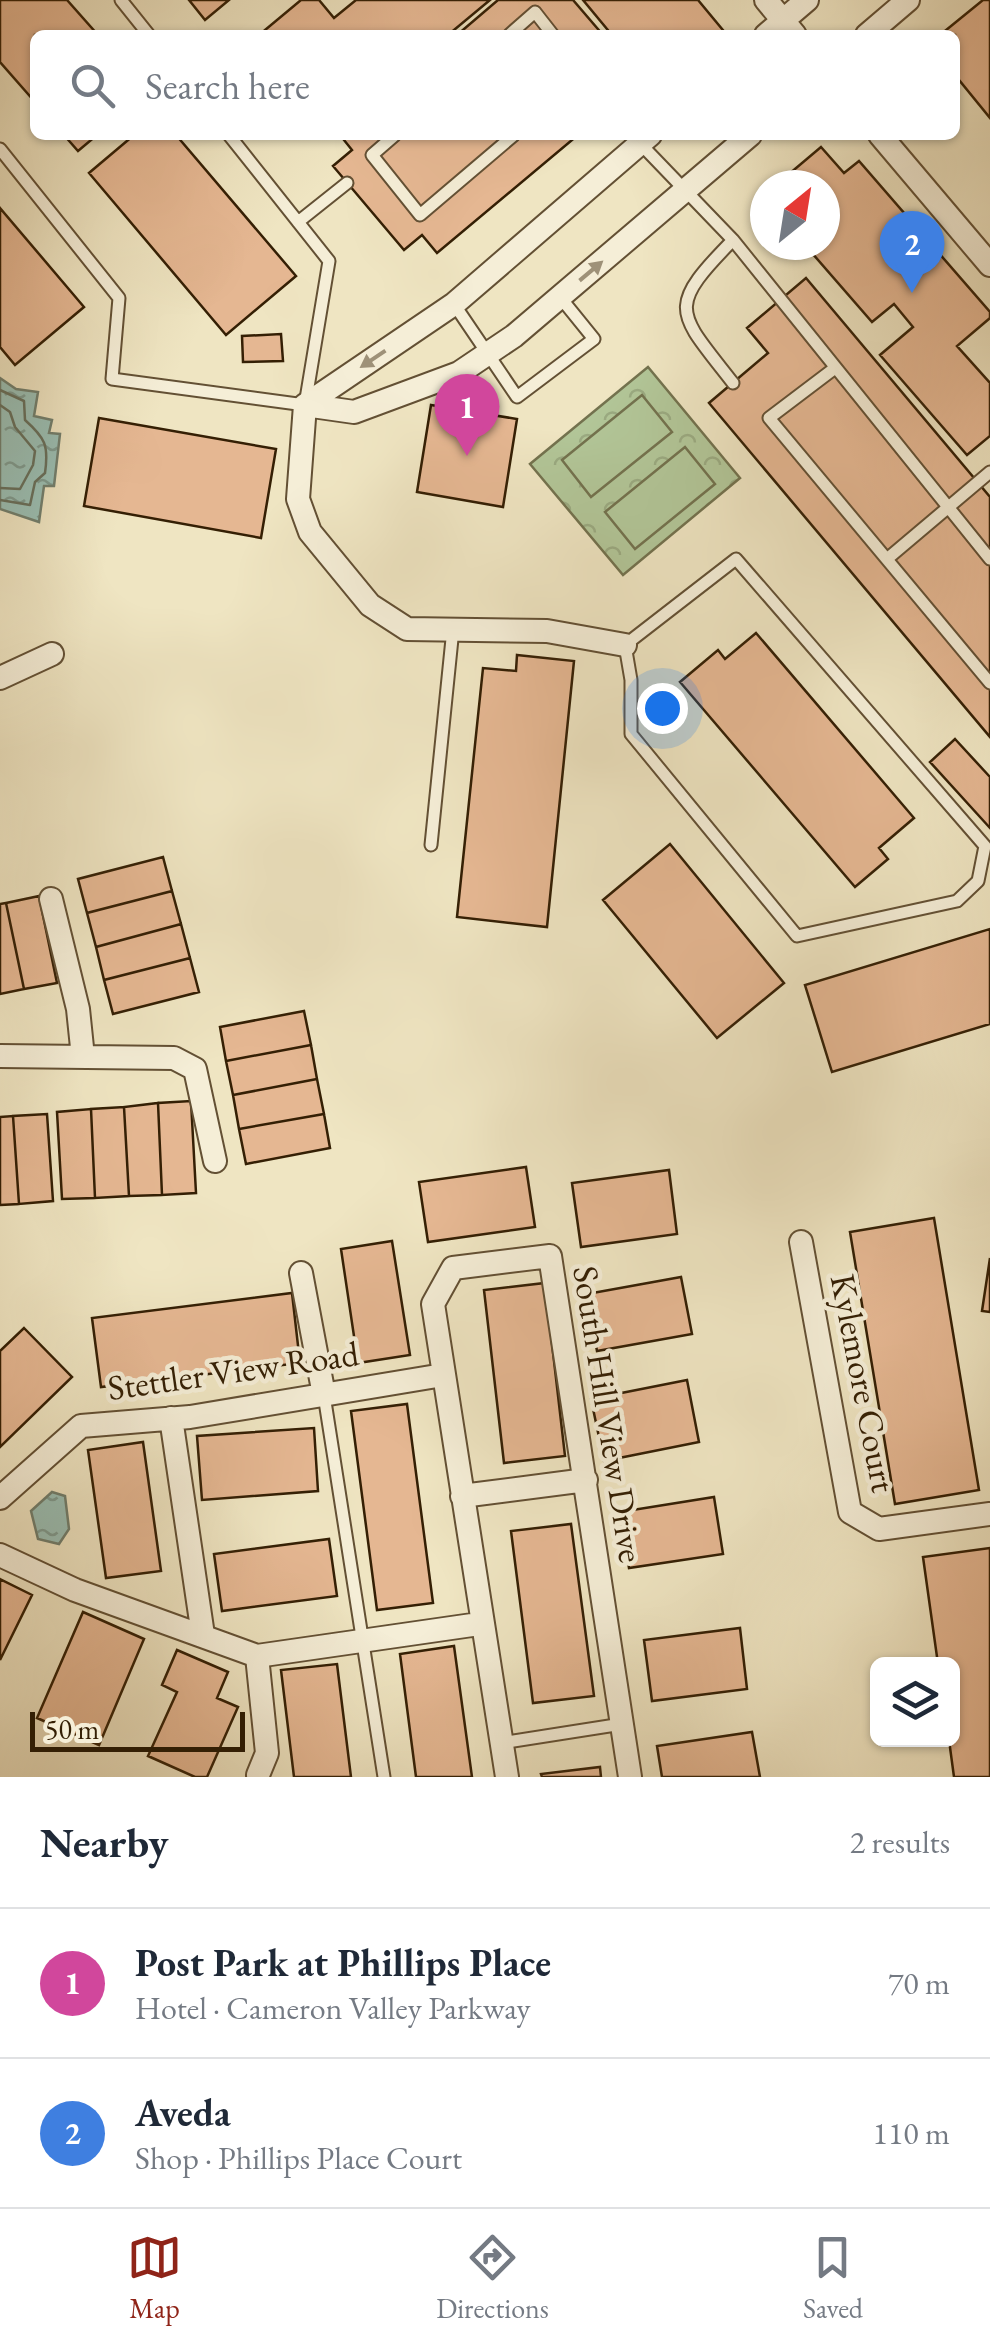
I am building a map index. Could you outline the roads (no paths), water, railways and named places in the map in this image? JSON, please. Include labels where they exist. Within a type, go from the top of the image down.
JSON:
[{"type":"street","points":[[766,0],[781,30],[807,0]]},
{"type":"street","points":[[872,30],[908,0]]},
{"type":"street","points":[[305,405],[454,304],[638,140]]},
{"type":"street","points":[[305,405],[354,412],[426,387],[488,354],[560,298],[744,140]]},
{"type":"street","points":[[884,140],[990,265]]},
{"type":"street","points":[[305,405],[298,499],[310,532],[370,605],[407,629],[546,631],[625,645]]},
{"type":"street","points":[[0,678],[52,654]]},
{"type":"street","points":[[51,899],[78,1008],[83,1057]]},
{"type":"street","points":[[0,1056],[174,1058],[195,1069],[215,1161]]},
{"type":"street","name":"Kylemore Court","points":[[801,1242],[850,1512],[880,1529],[990,1514]]},
{"type":"street","name":"South Hill View Drive","points":[[506,1777],[433,1304],[453,1268],[550,1256],[630,1777]]},
{"type":"street","points":[[301,1273],[324,1395]]},
{"type":"street","name":"Stettler View Road","points":[[0,1498],[81,1426],[171,1418],[443,1375]]},
{"type":"street","points":[[171,1418],[203,1635]]},
{"type":"street","points":[[462,1496],[586,1480]]},
{"type":"street","points":[[0,1556],[75,1590],[257,1656],[480,1624]]},
{"type":"street","points":[[257,1656],[267,1753],[258,1775]]},
{"type":"lane","points":[[121,0],[145,30]]},
{"type":"lane","points":[[515,30],[535,12],[550,30]]},
{"type":"lane","points":[[0,148],[119,298],[112,379],[305,405],[329,261],[233,140]]},
{"type":"lane","points":[[388,140],[372,155],[420,215],[508,140]]},
{"type":"lane","points":[[642,140],[733,240],[990,559]]},
{"type":"lane","points":[[298,222],[347,183]]},
{"type":"lane","points":[[733,240],[692,282],[683,306],[690,328],[733,383]]},
{"type":"lane","points":[[454,304],[518,397],[594,339],[560,298]]},
{"type":"lane","points":[[835,368],[770,418],[990,683]]},
{"type":"lane","points":[[887,559],[990,472]]},
{"type":"lane","points":[[736,560],[985,846],[978,881],[957,901],[797,936],[631,734],[632,690],[625,645],[736,560]]},
{"type":"lane","points":[[432,845],[453,630]]},
{"type":"lane","points":[[324,1395],[384,1777]]},
{"type":"lane","points":[[501,1743],[622,1724]]},
{"type":"water","points":[[0,378],[16,389],[38,392],[34,416],[52,420],[49,433],[60,434],[54,486],[44,486],[39,522],[0,509]]},
{"type":"water","points":[[52,1492],[65,1496],[69,1529],[59,1544],[38,1539],[31,1511]]},
{"type":"place","name":"Aveda","points":[[912,293]]},
{"type":"place","name":"Post Park at Phillips Place","points":[[467,456]]}]
